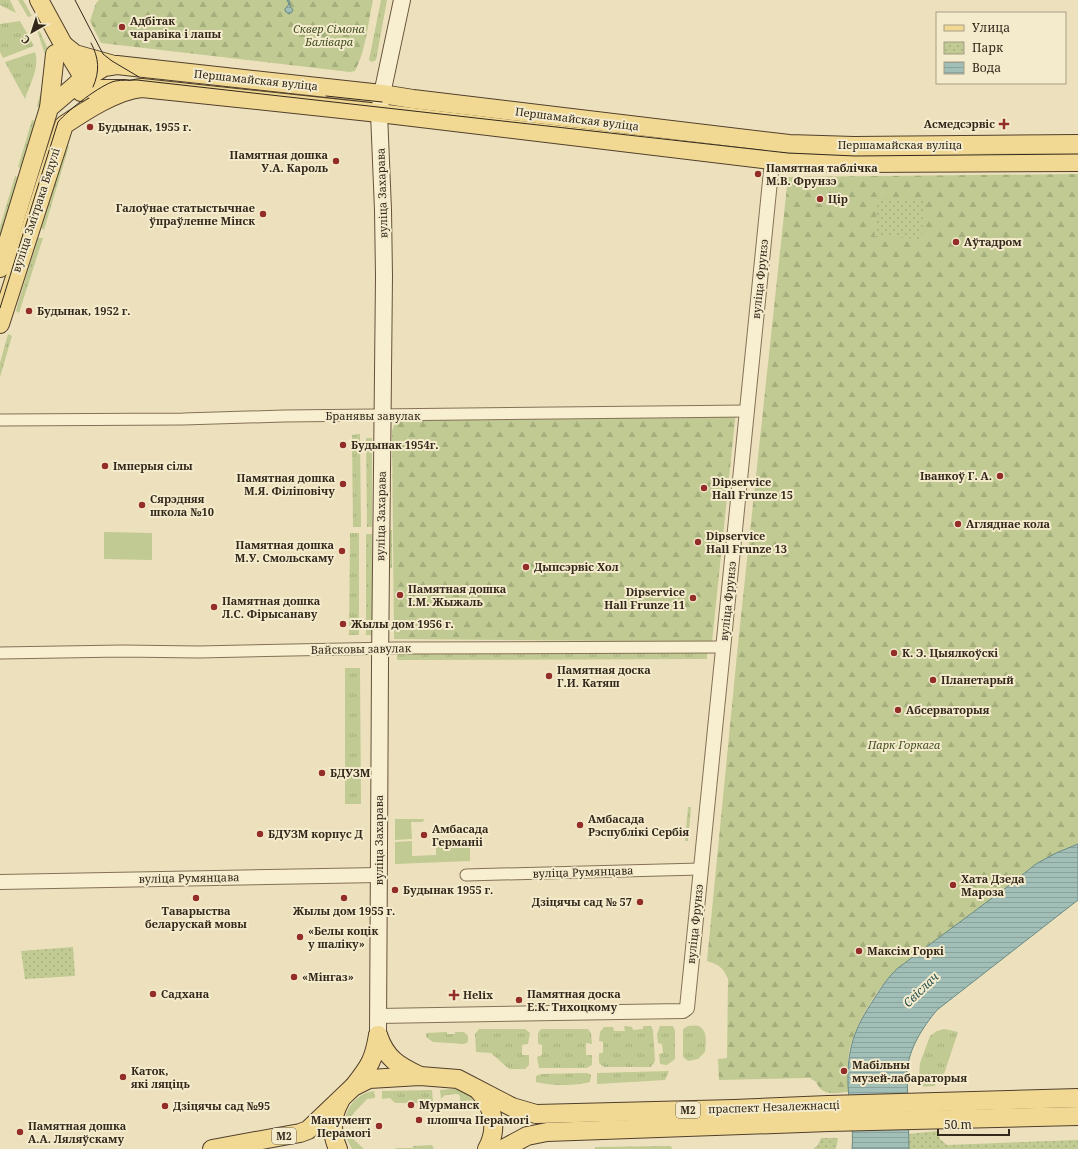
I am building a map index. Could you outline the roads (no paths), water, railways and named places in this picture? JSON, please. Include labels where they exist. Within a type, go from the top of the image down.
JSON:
[{"type":"main road","points":[[28,0],[80,84],[91,89],[132,89]]},
{"type":"main road","points":[[40,0],[59,49]]},
{"type":"main road","name":"вуліца Захарава","points":[[378,1036],[384,276],[379,113],[402,0]]},
{"type":"main road","points":[[59,49],[117,65]]},
{"type":"main road","name":"вуліца Змітрака Бядулі","points":[[0,268],[49,108],[59,49]]},
{"type":"main road","name":"Першамайская вуліца","points":[[80,84],[104,67],[117,65],[382,94],[789,144],[854,146],[1078,144]]},
{"type":"main road","points":[[49,108],[80,84]]},
{"type":"main road","name":"вуліца Змітрака Бядулі","points":[[0,324],[64,125],[77,104],[80,84]]},
{"type":"main road","name":"Першамайская вуліца","points":[[66,123],[89,108],[132,89],[142,88],[379,113],[787,162],[1078,162]]},
{"type":"main road","points":[[378,1036],[381,1046],[390,1058],[406,1069],[420,1076]]},
{"type":"main road","points":[[338,1149],[334,1136],[333,1122],[335,1112],[348,1092],[370,1065],[375,1054],[378,1036]]},
{"type":"main road","name":"праспект Незалежнасці","points":[[212,1149],[300,1133],[308,1130],[348,1092],[369,1079],[420,1076],[458,1079],[512,1107],[536,1114],[734,1109],[828,1113]]},
{"type":"main road","name":"М2","points":[[475,1088],[486,1101],[492,1115],[493,1130],[487,1149]]},
{"type":"main road","name":"праспект Незалежнасці","points":[[925,1111],[1078,1098]]},
{"type":"main road","name":"праспект Незалежнасці","points":[[503,1149],[527,1136],[547,1132],[828,1113],[925,1111],[1078,1116]]},
{"type":"street","name":"вуліца Фрунзэ","points":[[378,1016],[683,1011],[687,1008],[774,142]]},
{"type":"street","name":"Бранявы завулак","points":[[0,420],[183,419],[747,411]]},
{"type":"street","name":"Вайсковы завулак","points":[[0,653],[723,647]]},
{"type":"street","name":"вуліца Румянцава","points":[[466,875],[700,869]]},
{"type":"street","name":"вуліца Румянцава","points":[[0,882],[379,875]]},
{"type":"water","points":[[287,0],[289,0],[290,6],[293,10],[289,14],[285,11],[289,4]]},
{"type":"water","name":"Свіслач","points":[[1078,844],[1078,900],[937,1010],[918,1038],[908,1062],[907,1071],[909,1149],[852,1149],[852,1125],[848,1085],[851,1050],[853,1040],[861,1020],[885,983],[898,968],[1036,864],[1056,853]]},
{"type":"tram line","points":[[75,0],[103,54],[139,77]]},
{"type":"tram line","points":[[91,43],[96,54],[98,65],[97,75],[93,87]]},
{"type":"tram line","points":[[0,308],[58,122],[85,98],[101,87],[115,81],[137,80],[788,153],[855,156],[1078,154]]},
{"type":"tram line","points":[[326,96],[382,102]]},
{"type":"place","name":"Адбітак чаравіка і лапы","points":[[122,27]]},
{"type":"place","name":"Асмедсэрвіс","points":[[1004,124]]},
{"type":"place","name":"Будынак, 1955 г.","points":[[90,127]]},
{"type":"place","name":"Памятная дошка У.А. Кароль","points":[[336,161]]},
{"type":"place","name":"Памятная таблічка М.В. Фрунзэ","points":[[758,174]]},
{"type":"place","name":"Цір","points":[[820,199]]},
{"type":"place","name":"Галоўнае статыстычнае ўпраўленне Мінск","points":[[263,214]]},
{"type":"place","name":"Аўтадром","points":[[956,242]]},
{"type":"place","name":"Будынак, 1952 г.","points":[[29,311]]},
{"type":"place","name":"Будынак 1954г.","points":[[343,445]]},
{"type":"place","name":"Імперыя сілы","points":[[105,466]]},
{"type":"place","name":"Іванкоў Г. А.","points":[[1000,476]]},
{"type":"place","name":"Памятная дошка М.Я. Філіповічу","points":[[343,484]]},
{"type":"place","name":"Dipservice Hall Frunze 15","points":[[704,488]]},
{"type":"place","name":"Сярэдняя школа №10","points":[[142,505]]},
{"type":"place","name":"Агляднае кола","points":[[958,524]]},
{"type":"place","name":"Dipservice Hall Frunze 13","points":[[698,542]]},
{"type":"place","name":"Памятная дошка М.У. Смольскаму","points":[[342,551]]},
{"type":"place","name":"Дыпсэрвіс Хол","points":[[526,567]]},
{"type":"place","name":"Памятная дошка І.М. Жыжаль","points":[[400,595]]},
{"type":"place","name":"Dipservice Hall Frunze 11","points":[[693,598]]},
{"type":"place","name":"Памятная дошка Л.С. Фірысанаву","points":[[214,607]]},
{"type":"place","name":"Жылы дом 1956 г.","points":[[343,624]]},
{"type":"place","name":"К. Э. Цыялкоўскі","points":[[894,653]]},
{"type":"place","name":"Памятная доска Г.И. Катяш","points":[[549,676]]},
{"type":"place","name":"Планетарый","points":[[933,680]]},
{"type":"place","name":"Абсерваторыя","points":[[898,710]]},
{"type":"place","name":"БДУЗМ","points":[[322,773]]},
{"type":"place","name":"Амбасада Рэспублікі Сербія","points":[[580,825]]},
{"type":"place","name":"БДУЗМ корпус Д","points":[[260,834]]},
{"type":"place","name":"Амбасада Германіі","points":[[424,835]]},
{"type":"place","name":"Хата Дзеда Мароза","points":[[953,885]]},
{"type":"place","name":"Будынак 1955 г.","points":[[395,890]]},
{"type":"place","name":"Таварыства беларускай мовы","points":[[196,898]]},
{"type":"place","name":"Жылы дом 1955 г.","points":[[344,898]]},
{"type":"place","name":"Дзіцячы сад № 57","points":[[640,902]]},
{"type":"place","name":"«Белы коцік у шаліку»","points":[[300,937]]},
{"type":"place","name":"Максім Горкі","points":[[859,951]]},
{"type":"place","name":"«Мінгаз»","points":[[294,977]]},
{"type":"place","name":"Садхана","points":[[153,994]]},
{"type":"place","name":"Helix","points":[[454,995]]},
{"type":"place","name":"Памятная доска Е.К. Тихоцкому","points":[[519,1000]]},
{"type":"place","name":"Мабільны музей-лабараторыя","points":[[844,1071]]},
{"type":"place","name":"Каток, які ляціць","points":[[123,1077]]},
{"type":"place","name":"Мурманск","points":[[411,1105]]},
{"type":"place","name":"Дзіцячы сад №95","points":[[165,1106]]},
{"type":"place","name":"плошча Перамогі","points":[[419,1120]]},
{"type":"place","name":"Манумент Перамогі","points":[[379,1126]]},
{"type":"place","name":"Памятная дошка А.А. Ляляўскаму","points":[[20,1132]]},
{"type":"park label","name":"Сквер Сімона Балівара","points":[[329,35]]},
{"type":"park label","name":"Парк Горкага","points":[[904,745]]}]
